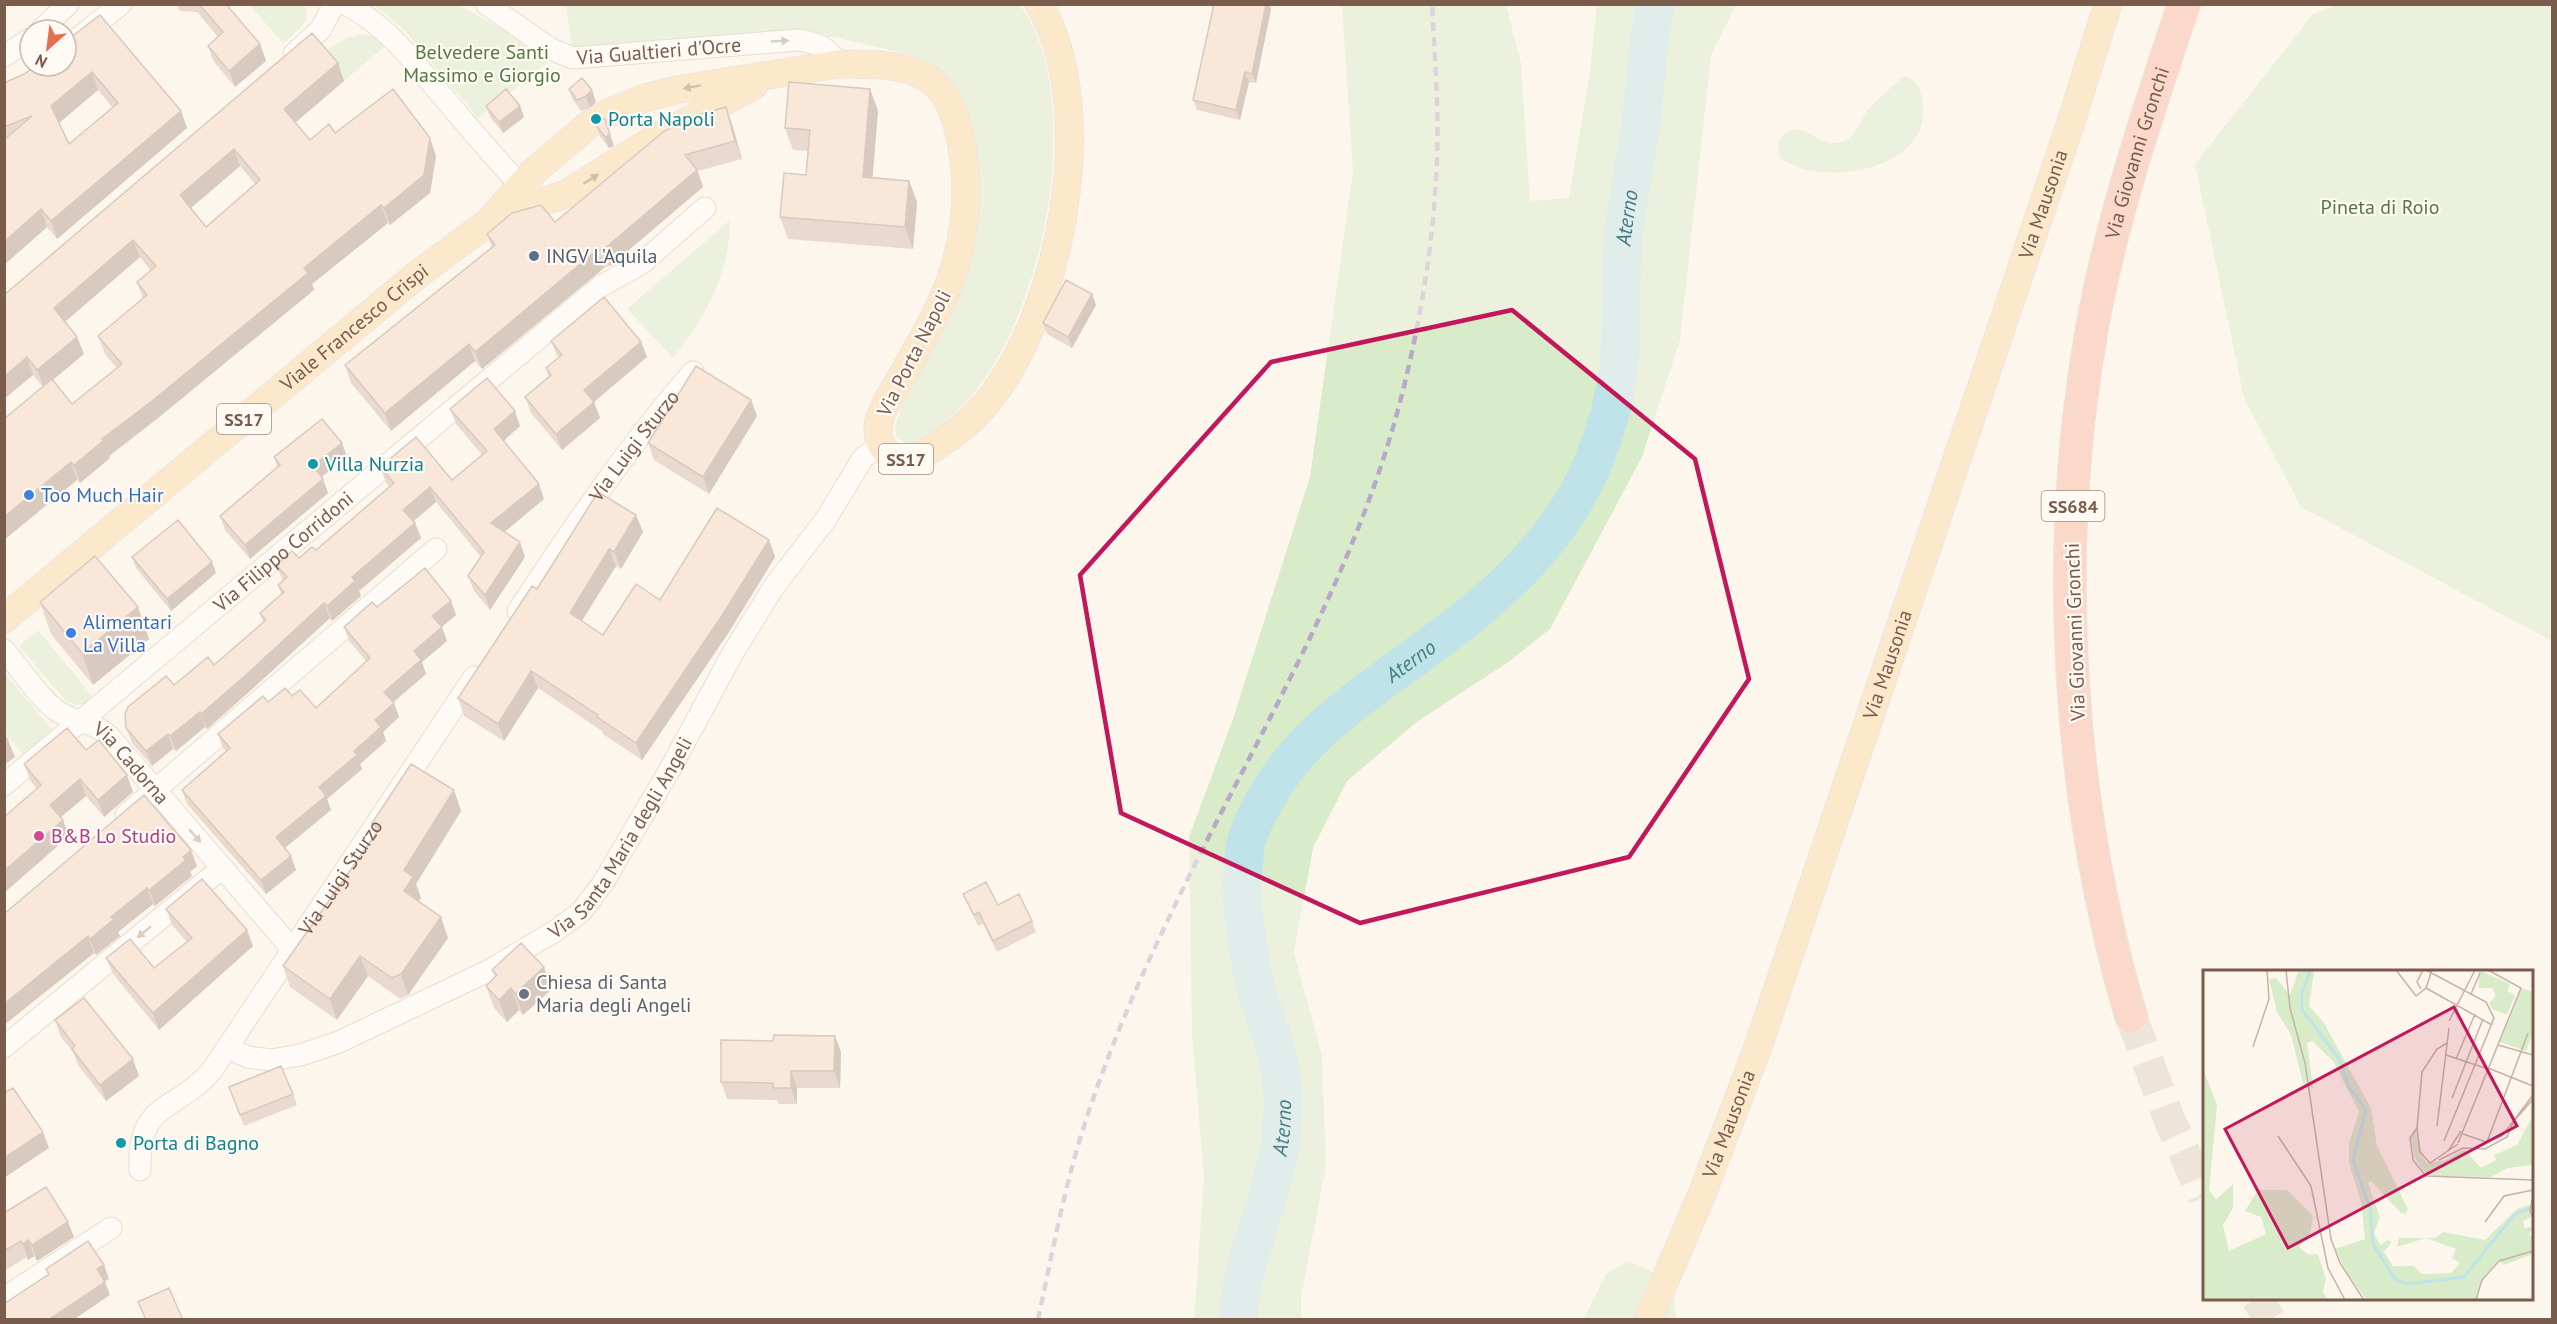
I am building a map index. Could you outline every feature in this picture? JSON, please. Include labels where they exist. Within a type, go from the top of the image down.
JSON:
[{"type":"highway","name":"Via Giovanni Gronchi","points":[[2131,1016],[2107,925],[2088,823],[2072,624],[2073,487],[2082,389],[2103,273],[2145,120],[2184,4]]},
{"type":"main road","name":"Via Porta Napoli","points":[[530,195],[558,149],[597,119],[633,101],[676,90],[837,64],[896,68],[914,72],[931,80],[944,93],[956,119],[966,179],[964,217],[954,269],[937,311],[881,415],[878,431],[881,444],[893,456],[908,459],[930,449],[968,422],[992,396],[1009,370],[1039,307],[1049,279],[1062,224],[1068,129],[1067,101],[1060,55],[1050,22],[1040,4]]},
{"type":"main road","name":"Via Mausonia","points":[[1648,1320],[1702,1194],[1758,1047],[2067,133],[2108,4]]},
{"type":"main road","name":"Via Porta Napoli","points":[[530,195],[566,194],[651,141],[729,97],[792,72]]},
{"type":"main road","name":"Viale Francesco Crispi","points":[[4,619],[418,274],[530,195]]},
{"type":"street","points":[[53,18],[68,4]]},
{"type":"street","points":[[78,38],[121,4]]},
{"type":"street","points":[[275,70],[318,33],[334,4]]},
{"type":"street","points":[[345,4],[377,24],[402,47],[530,195]]},
{"type":"street","name":"Via Gualtieri d'Ocre","points":[[486,4],[557,52],[573,58],[798,40],[824,48],[837,64]]},
{"type":"street","points":[[4,56],[18,47]]},
{"type":"street","name":"Via Filippo Corridoni","points":[[4,785],[602,286],[642,263],[705,208]]},
{"type":"street","name":"Via Luigi Sturzo","points":[[506,627],[650,423],[693,372]]},
{"type":"street","name":"Via Santa Maria degli Angeli","points":[[228,1048],[248,1057],[271,1060],[301,1055],[339,1042],[488,971],[555,931],[581,912],[603,883],[768,596],[836,505],[864,458],[881,444]]},
{"type":"street","points":[[111,828],[436,549]]},
{"type":"street","name":"Via Cadorna","points":[[4,650],[54,709],[106,733],[291,950]]},
{"type":"street","name":"Via Luigi Sturzo","points":[[140,1170],[140,1145],[148,1123],[165,1105],[202,1082],[228,1048],[487,657]]},
{"type":"street","points":[[4,1047],[222,868]]},
{"type":"street","points":[[4,1298],[111,1228]]},
{"type":"highlighted area","points":[[1512,310],[1695,459],[1749,679],[1629,857],[1360,923],[1121,813],[1080,575],[1271,362]]},
{"type":"green space","points":[[249,5],[303,5],[307,16],[302,26],[283,43]]},
{"type":"green space","name":"Belvedere Santi Massimo e Giorgio","points":[[374,5],[459,5],[499,27],[548,62],[478,118],[407,33]]},
{"type":"green space","points":[[566,5],[1020,5],[1041,47],[1052,99],[1053,157],[1046,218],[1031,278],[1010,334],[983,381],[952,416],[919,441],[906,444],[896,436],[895,427],[901,407],[936,342],[976,156],[972,124],[958,91],[945,76],[915,56],[838,38],[780,31],[572,46]]},
{"type":"green space","points":[[1342,5],[1506,5],[1521,63],[1530,201],[1569,198],[1590,71],[1597,5],[1736,5],[1711,55],[1680,340],[1642,457],[1550,629],[1507,663],[1418,721],[1347,781],[1313,848],[1294,952],[1322,1056],[1326,1166],[1301,1297],[1301,1319],[1194,1319],[1204,1177],[1192,1034],[1189,837],[1233,719],[1310,477],[1353,171]]},
{"type":"green space","name":"Pineta di Roio","points":[[2336,5],[2552,5],[2552,641],[2301,507],[2244,398],[2195,164],[2313,14]]},
{"type":"green space","points":[[361,34],[373,36],[384,47],[344,81],[321,54],[346,38]]},
{"type":"green space","points":[[1907,76],[1916,83],[1920,90],[1922,122],[1913,142],[1896,156],[1873,167],[1848,172],[1823,172],[1799,168],[1780,158],[1778,142],[1791,130],[1798,129],[1834,143],[1848,139],[1872,105],[1902,77]]},
{"type":"green space","points":[[730,220],[726,259],[714,294],[696,327],[673,358],[627,309]]},
{"type":"green space","points":[[38,630],[93,697],[79,704],[65,700],[19,646]]},
{"type":"green space","points":[[4,672],[54,732],[24,756],[5,733]]},
{"type":"green space","points":[[1627,1261],[1648,1269],[1674,1293],[1676,1319],[1583,1320],[1606,1274]]},
{"type":"building","points":[[199,4],[226,4],[260,44],[229,71],[208,46],[223,32]]},
{"type":"building","points":[[1214,4],[1266,4],[1252,74],[1245,72],[1236,110],[1193,100]]},
{"type":"building","points":[[100,15],[181,111],[51,221],[41,209],[4,242],[4,140],[32,116],[4,127],[4,83],[18,77],[78,78],[78,32]],"holes":[[[92,72],[118,103],[69,144],[51,106]]]},
{"type":"building","points":[[312,33],[338,63],[284,109],[310,140],[329,124],[335,133],[393,89],[430,138],[424,175],[384,208],[381,205],[304,268],[308,273],[102,439],[103,441],[74,465],[71,462],[4,517],[4,419],[52,379],[72,404],[122,364],[98,336],[147,295],[137,282],[156,266],[133,240],[54,308],[77,337],[37,370],[27,357],[4,377],[4,295]],"holes":[[[234,149],[260,180],[206,227],[180,195]]]},
{"type":"building","points":[[582,78],[592,90],[577,100],[569,89]]},
{"type":"building","points":[[789,82],[870,89],[863,177],[909,181],[905,227],[780,217],[784,173],[806,175],[810,130],[785,128]]},
{"type":"building","points":[[506,89],[520,106],[499,122],[486,106]]},
{"type":"building","points":[[726,107],[735,141],[685,155],[697,170],[604,249],[597,250],[475,352],[469,344],[385,413],[345,365],[495,245],[487,234],[512,213],[541,205],[555,222],[663,132],[690,117]]},
{"type":"building","points":[[600,119],[605,119],[610,135],[605,137],[596,125]]},
{"type":"building","points":[[1066,280],[1092,294],[1068,337],[1043,323]]},
{"type":"building","points":[[604,297],[641,342],[584,390],[594,402],[556,434],[525,397],[551,375],[546,368],[562,355],[551,341]]},
{"type":"building","points":[[696,366],[751,400],[703,477],[648,443]]},
{"type":"building","points":[[487,378],[515,411],[494,429],[539,484],[491,523],[520,542],[485,595],[468,576],[484,552],[430,487],[403,510],[415,523],[352,577],[355,581],[327,606],[324,603],[201,714],[200,712],[170,736],[168,734],[146,751],[126,728],[125,714],[128,707],[166,676],[174,685],[208,657],[214,665],[266,620],[260,613],[284,592],[278,585],[287,577],[276,565],[292,551],[299,558],[312,547],[316,550],[394,483],[380,467],[416,437],[452,480],[487,451],[450,409]]},
{"type":"building","points":[[322,419],[342,443],[313,466],[323,479],[245,545],[220,516],[280,465],[274,457]]},
{"type":"building","points":[[598,492],[636,515],[614,552],[609,549],[570,613],[603,635],[636,584],[660,600],[717,508],[769,540],[723,614],[636,743],[531,671],[498,724],[458,698],[532,586],[537,589]]},
{"type":"building","points":[[178,520],[212,562],[167,599],[132,557]]},
{"type":"building","points":[[95,556],[138,607],[82,653],[40,602]]},
{"type":"building","points":[[425,568],[451,601],[432,616],[442,627],[414,651],[421,660],[384,692],[394,703],[375,720],[381,727],[354,751],[357,755],[319,787],[326,796],[276,837],[291,856],[261,880],[182,790],[230,748],[218,734],[263,696],[268,702],[285,688],[292,696],[300,690],[316,708],[370,658],[344,627],[372,602],[377,607]]},
{"type":"building","points":[[67,728],[86,750],[99,740],[127,775],[98,800],[80,779],[50,805],[63,820],[4,871],[4,817],[41,785],[24,764]]},
{"type":"building","points":[[411,764],[454,790],[404,870],[413,877],[404,891],[441,917],[401,974],[392,978],[360,956],[330,999],[283,966],[380,828],[372,823]]},
{"type":"building","points":[[144,795],[191,850],[183,857],[186,860],[111,917],[114,919],[90,939],[88,936],[4,1004],[4,914]]},
{"type":"building","points":[[202,879],[247,930],[153,1013],[106,958],[130,939],[154,968],[192,938],[166,909]]},
{"type":"building","points":[[986,882],[998,905],[1019,894],[1032,921],[993,941],[979,912],[974,915],[963,894]]},
{"type":"building","points":[[521,943],[544,967],[515,994],[511,988],[499,1000],[486,986],[497,975],[492,970]]},
{"type":"building","points":[[84,998],[133,1059],[100,1085],[72,1049],[75,1046],[55,1020]]},
{"type":"building","points":[[774,1035],[835,1036],[834,1071],[791,1071],[791,1088],[773,1088],[773,1083],[721,1082],[721,1040],[773,1041]]},
{"type":"building","points":[[281,1066],[293,1094],[240,1115],[229,1087]]},
{"type":"building","points":[[13,1088],[43,1132],[4,1158],[4,1093]]},
{"type":"building","points":[[46,1187],[68,1222],[32,1245],[28,1240],[23,1244],[21,1241],[4,1251],[4,1213]]},
{"type":"building","points":[[88,1241],[104,1265],[97,1269],[105,1282],[48,1320],[4,1320],[4,1304],[49,1274],[46,1269]]},
{"type":"building","points":[[169,1288],[183,1320],[146,1320],[138,1302]]},
{"type":"waterway","name":"Aterno","points":[[1238,1320],[1247,1267],[1277,1163],[1283,1110],[1279,1062],[1256,988],[1246,936],[1242,883],[1247,839],[1253,822],[1276,782],[1303,748],[1350,705],[1458,625],[1511,579],[1557,527],[1592,465],[1609,416],[1619,365],[1623,239],[1656,4]]},
{"type":"tunnel","points":[[2131,1016],[2170,1121],[2203,1195]]},
{"type":"tunnel","points":[[2258,1300],[2270,1320]]},
{"type":"railway","points":[[1038,1320],[1077,1149],[1118,1034],[1167,922],[1325,605],[1378,474],[1399,406],[1423,294],[1434,208],[1437,113],[1432,4]]},
{"type":"place","name":"Porta Napoli","points":[[596,119]]},
{"type":"place","name":"INGV L'Aquila","points":[[534,256]]},
{"type":"place","name":"Villa Nurzia","points":[[313,464]]},
{"type":"place","name":"Too Much Hair","points":[[29,495]]},
{"type":"place","name":"Alimentari La Villa","points":[[71,633]]},
{"type":"place","name":"B&B Lo Studio","points":[[39,836]]},
{"type":"place","name":"Chiesa di Santa Maria degli Angeli","points":[[524,994]]},
{"type":"place","name":"Porta di Bagno","points":[[121,1143]]}]
